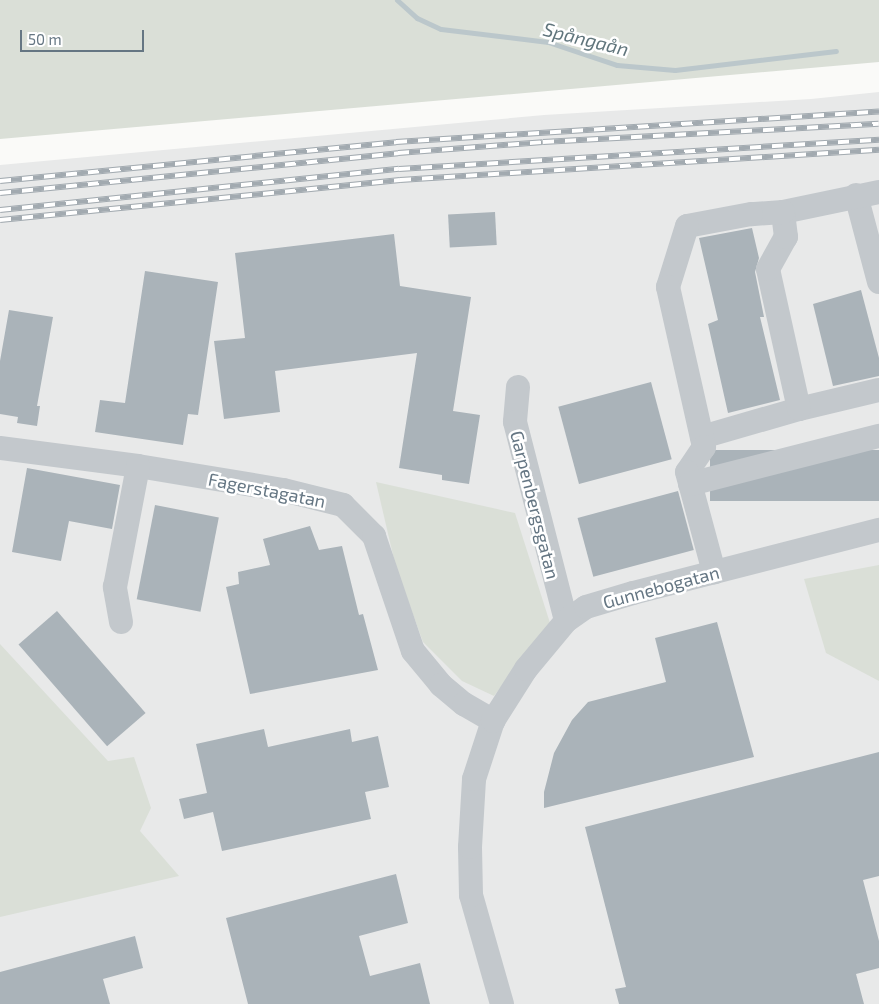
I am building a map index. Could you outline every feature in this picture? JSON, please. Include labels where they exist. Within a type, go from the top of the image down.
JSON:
[{"type":"street","points":[[714,572],[687,472],[704,447],[668,287],[687,226],[751,214],[783,212],[868,194],[879,282]]},
{"type":"street","points":[[783,212],[786,237],[768,269],[799,409]]},
{"type":"street","name":"Garpenbergsgatan","points":[[518,387],[514,422],[566,621]]},
{"type":"street","points":[[702,437],[799,409],[879,390]]},
{"type":"street","points":[[690,484],[879,436]]},
{"type":"street","name":"Fagerstagatan","points":[[0,448],[138,466],[283,490],[344,506],[374,536],[413,651],[441,685],[464,704],[493,721]]},
{"type":"street","points":[[121,622],[115,587],[138,466]]},
{"type":"street","name":"Gunnebogatan","points":[[493,721],[526,670],[566,621],[586,607],[879,530]]},
{"type":"street","points":[[493,721],[474,778],[470,847],[471,895],[502,1004]]},
{"type":"shaded area","points":[[0,0],[879,0],[879,62],[0,139]]},
{"type":"shaded area","points":[[879,92],[879,1004],[0,1004],[0,165],[544,115],[811,99]]},
{"type":"shaded area","points":[[376,482],[515,513],[550,623],[494,696],[462,681],[423,642],[396,568]]},
{"type":"shaded area","points":[[879,565],[879,681],[826,653],[804,579]]},
{"type":"shaded area","points":[[0,644],[108,761],[134,757],[151,808],[140,831],[179,876],[0,917]]},
{"type":"building","points":[[495,212],[497,245],[450,247],[448,214]]},
{"type":"building","points":[[752,228],[759,258],[755,272],[764,317],[760,317],[780,400],[728,413],[708,324],[718,320],[699,238]]},
{"type":"building","points":[[394,234],[400,286],[471,297],[453,411],[480,415],[469,484],[442,480],[442,475],[399,468],[417,353],[275,371],[280,412],[224,419],[214,341],[245,338],[235,253]]},
{"type":"building","points":[[145,271],[218,282],[198,415],[188,414],[183,445],[95,432],[100,400],[125,403]]},
{"type":"building","points":[[861,290],[879,358],[879,376],[833,386],[813,304]]},
{"type":"building","points":[[9,310],[53,317],[37,406],[40,406],[37,426],[17,423],[18,417],[0,414],[0,361]]},
{"type":"building","points":[[651,382],[672,459],[579,484],[558,407]]},
{"type":"building","points":[[710,450],[879,450],[879,501],[710,501]]},
{"type":"building","points":[[27,468],[120,485],[112,529],[69,521],[61,561],[12,552]]},
{"type":"building","points":[[678,491],[694,550],[593,577],[578,518]]},
{"type":"building","points":[[155,505],[219,517],[200,612],[137,599]]},
{"type":"building","points":[[310,526],[319,550],[342,546],[359,615],[363,614],[378,670],[250,694],[226,587],[239,584],[238,572],[270,565],[263,539]]},
{"type":"building","points":[[57,611],[146,713],[107,746],[19,644]]},
{"type":"building","points":[[717,622],[754,757],[544,808],[544,792],[554,753],[572,720],[588,702],[666,682],[655,638]]},
{"type":"building","points":[[264,729],[268,747],[350,729],[352,742],[378,736],[389,787],[365,792],[371,819],[222,851],[213,812],[184,819],[179,799],[207,793],[196,744]]},
{"type":"building","points":[[879,752],[879,876],[863,880],[879,941],[879,968],[856,974],[864,1004],[619,1004],[615,989],[626,987],[585,827]]},
{"type":"building","points":[[396,874],[408,923],[359,936],[370,976],[420,963],[430,1004],[248,1004],[226,918]]},
{"type":"building","points":[[135,936],[143,968],[103,979],[110,1004],[0,1004],[0,972]]},
{"type":"waterway","name":"Spångaån","points":[[397,0],[417,18],[441,29],[548,42],[617,65],[675,70],[836,51]]},
{"type":"railway","points":[[0,181],[396,142],[879,112]]},
{"type":"railway","points":[[0,193],[398,153],[543,142],[879,124]]},
{"type":"railway","points":[[0,210],[399,169],[879,140]]},
{"type":"railway","points":[[0,220],[400,180],[879,150]]}]
